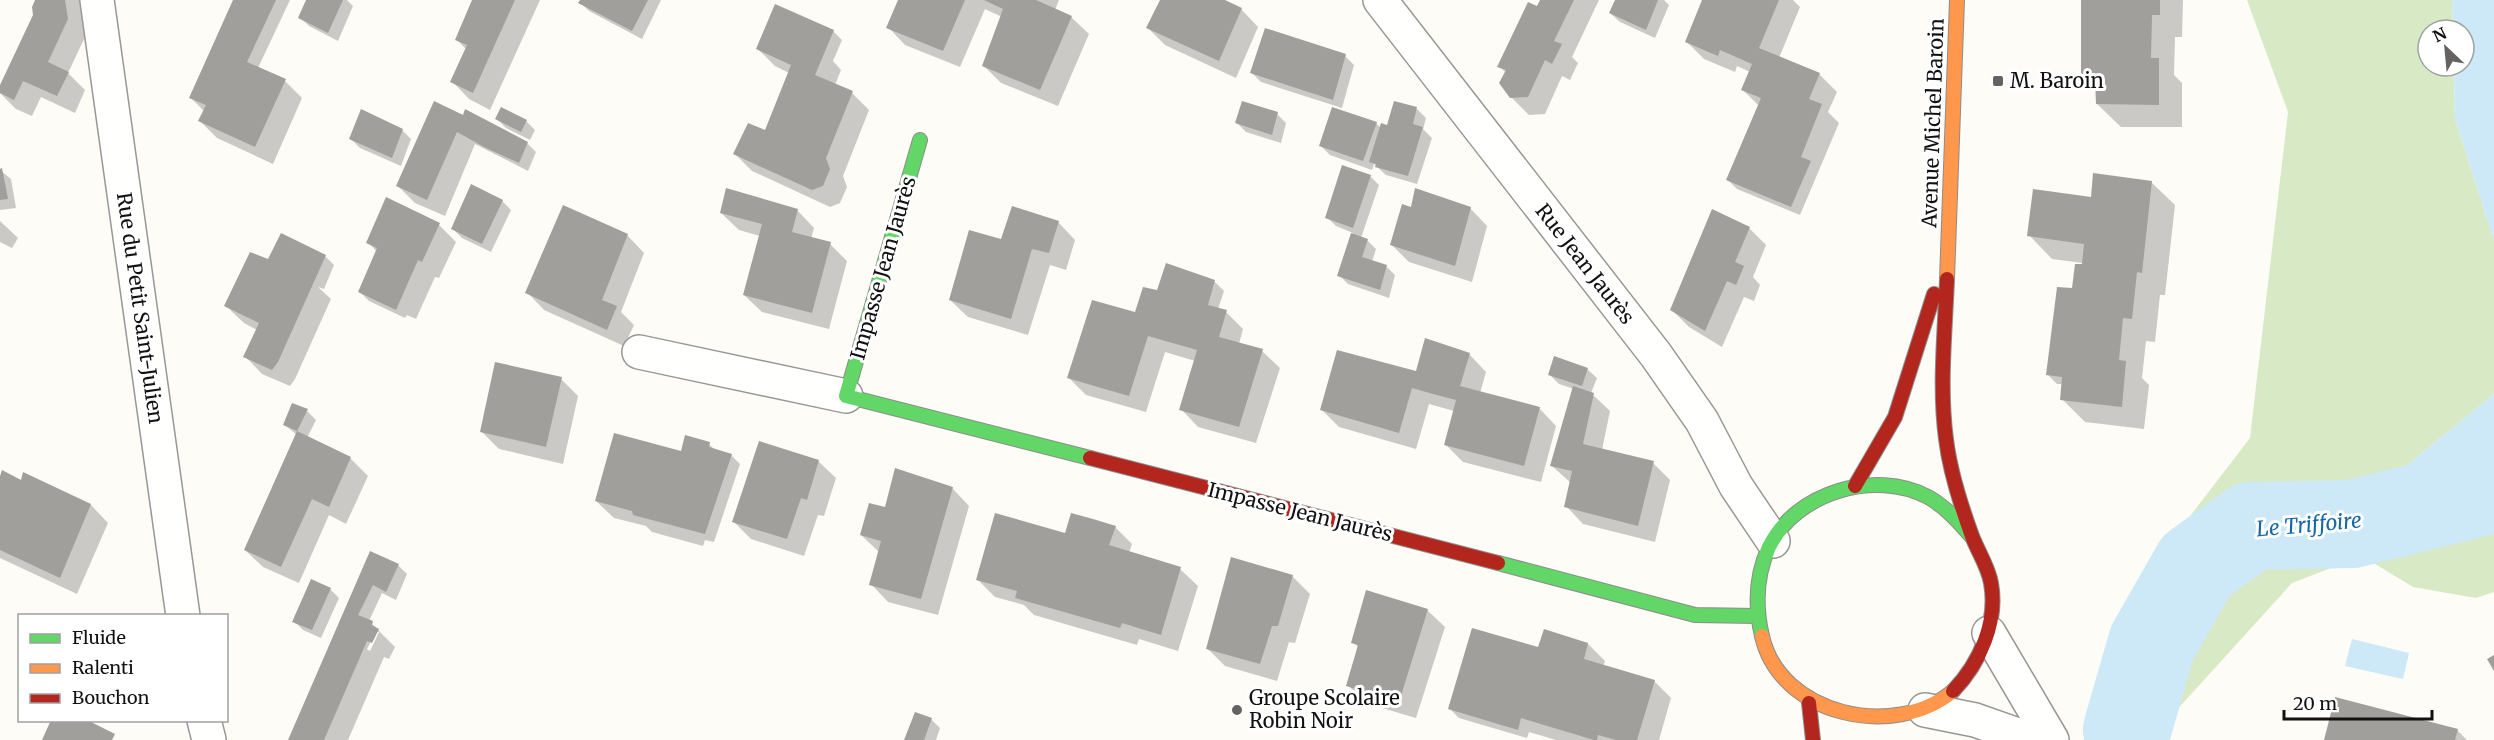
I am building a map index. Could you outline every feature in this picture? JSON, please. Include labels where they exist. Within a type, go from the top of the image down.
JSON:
[{"type":"street","name":"Rue du Petit Saint-Julien","points":[[97,0],[183,614]]},
{"type":"street","name":"Rue Jean Jaurès","points":[[1380,0],[1656,355],[1702,421],[1736,486],[1773,541]]},
{"type":"street","name":"Avenue Michel Baroin","points":[[1957,0],[1943,396],[1946,443],[1972,537]]},
{"type":"street","name":"Impasse Jean Jaurès","points":[[846,396],[920,140]]},
{"type":"street","name":"Avenue Michel Baroin","points":[[1855,486],[1895,417],[1948,246]]},
{"type":"street","name":"Impasse Jean Jaurès","points":[[639,352],[846,396],[1695,615],[1756,616]]},
{"type":"street","points":[[1917,716],[1954,692],[1975,664],[1989,633],[1993,600],[1987,567],[1972,537],[1950,512],[1921,494],[1888,485],[1855,486],[1823,496],[1795,515],[1773,541],[1758,577],[1756,616],[1765,650],[1783,680],[1809,703],[1843,717],[1880,721],[1917,716],[1975,720],[2032,740]]},
{"type":"street","points":[[1989,633],[2052,740]]},
{"type":"street","points":[[1809,703],[1813,740]]},
{"type":"street","points":[[204,722],[209,740]]},
{"type":"green space","points":[[2247,0],[2452,0],[2453,18],[2416,18],[2416,78],[2454,78],[2455,119],[2494,241],[2494,394],[2406,466],[2352,524],[2418,538],[2494,530],[2494,592],[2476,598],[2413,587],[2362,556],[2292,583],[2174,713],[2149,700],[2129,627],[2171,541],[2250,438],[2288,112]]},
{"type":"water","points":[[2452,0],[2494,0],[2494,241],[2455,119],[2454,78],[2476,78],[2476,18],[2453,18]]},
{"type":"water","points":[[2494,394],[2494,530],[2418,538],[2352,524],[2406,466]]},
{"type":"water","points":[[2352,639],[2409,653],[2403,679],[2345,666]]},
{"type":"building","points":[[35,0],[65,0],[68,19],[48,62],[69,72],[57,96],[23,81],[14,100],[0,93],[0,85],[33,15],[32,7]]},
{"type":"building","points":[[233,0],[276,0],[247,62],[286,79],[255,147],[198,121],[206,105],[189,98]]},
{"type":"building","points":[[306,0],[343,0],[328,33],[298,18]]},
{"type":"building","points":[[472,0],[515,0],[473,93],[450,82],[467,45],[455,40]]},
{"type":"building","points":[[580,0],[648,0],[632,31],[578,3]]},
{"type":"building","points":[[898,0],[965,0],[943,51],[886,28]]},
{"type":"building","points":[[984,0],[1036,0],[1072,16],[1040,90],[982,66],[1003,9]]},
{"type":"building","points":[[1160,0],[1225,0],[1242,8],[1219,61],[1146,28]]},
{"type":"building","points":[[1540,0],[1574,0],[1554,41],[1562,44],[1552,64],[1545,60],[1528,97],[1510,98],[1499,83],[1506,70],[1497,67],[1528,2],[1537,6]]},
{"type":"building","points":[[1615,0],[1658,0],[1646,30],[1609,13]]},
{"type":"building","points":[[1702,0],[1779,0],[1759,48],[1820,73],[1809,99],[1822,104],[1801,157],[1811,161],[1791,207],[1726,180],[1761,98],[1741,90],[1752,64],[1720,50],[1718,56],[1685,42]]},
{"type":"building","points":[[2081,0],[2160,0],[2160,15],[2152,15],[2151,58],[2159,58],[2159,105],[2096,104],[2095,80],[2081,81]]},
{"type":"building","points":[[775,4],[834,30],[815,75],[853,91],[826,158],[830,169],[823,186],[812,190],[733,154],[748,123],[765,130],[791,65],[756,49]]},
{"type":"building","points":[[1265,28],[1346,54],[1333,100],[1250,73]]},
{"type":"building","points":[[434,101],[463,115],[465,109],[528,142],[519,163],[457,132],[427,200],[396,186]]},
{"type":"building","points":[[1242,101],[1278,112],[1272,135],[1235,123]]},
{"type":"building","points":[[1394,101],[1417,107],[1413,124],[1423,127],[1408,176],[1375,167],[1376,164],[1369,162],[1381,123],[1387,125]]},
{"type":"building","points":[[501,107],[527,120],[521,132],[495,119]]},
{"type":"building","points":[[1332,107],[1377,122],[1363,161],[1319,146]]},
{"type":"building","points":[[361,109],[403,129],[392,158],[349,139]]},
{"type":"building","points":[[1342,165],[1371,175],[1353,228],[1325,218]]},
{"type":"building","points":[[2,168],[8,199],[0,200],[0,169]]},
{"type":"building","points":[[2093,173],[2152,181],[2142,273],[2137,272],[2132,319],[2123,318],[2119,360],[2126,361],[2122,407],[2060,400],[2062,377],[2046,375],[2057,287],[2072,288],[2075,264],[2082,264],[2084,244],[2027,236],[2033,189],[2091,197]]},
{"type":"building","points":[[471,184],[503,200],[482,244],[451,229]]},
{"type":"building","points":[[726,188],[798,209],[792,232],[831,242],[812,313],[743,295],[762,224],[720,213]]},
{"type":"building","points":[[1415,188],[1471,207],[1455,266],[1390,245],[1402,204],[1411,207]]},
{"type":"building","points":[[386,197],[440,223],[422,262],[418,260],[396,310],[358,292],[377,248],[366,243]]},
{"type":"building","points":[[563,205],[628,234],[602,300],[617,306],[607,330],[525,293]]},
{"type":"building","points":[[1012,206],[1059,221],[1049,253],[1032,249],[1011,319],[949,300],[969,230],[1001,239]]},
{"type":"building","points":[[1712,209],[1750,227],[1735,262],[1744,266],[1736,285],[1727,281],[1705,331],[1670,310]]},
{"type":"building","points":[[281,233],[326,255],[278,362],[272,370],[243,357],[259,323],[224,306],[250,252],[268,259]]},
{"type":"building","points":[[1351,233],[1368,239],[1362,257],[1387,265],[1380,290],[1337,276]]},
{"type":"building","points":[[1166,263],[1215,280],[1208,305],[1227,310],[1219,337],[1263,349],[1239,427],[1179,410],[1197,350],[1148,336],[1129,396],[1067,378],[1092,300],[1135,312],[1143,287],[1157,290]]},
{"type":"building","points":[[1425,338],[1470,353],[1460,386],[1540,407],[1524,466],[1444,445],[1456,400],[1412,388],[1399,433],[1320,410],[1337,350],[1416,371]]},
{"type":"building","points":[[1554,356],[1588,368],[1582,386],[1548,375]]},
{"type":"building","points":[[495,362],[562,377],[546,447],[480,432]]},
{"type":"building","points":[[1573,386],[1594,393],[1583,444],[1654,461],[1638,526],[1564,507],[1572,471],[1550,466]]},
{"type":"building","points":[[292,403],[308,409],[297,431],[283,425]]},
{"type":"building","points":[[297,431],[351,457],[329,507],[312,499],[281,567],[244,550]]},
{"type":"building","points":[[614,433],[681,451],[685,435],[710,442],[709,447],[732,454],[705,534],[633,515],[632,511],[595,501]]},
{"type":"building","points":[[759,441],[819,460],[807,500],[801,498],[787,539],[732,522]]},
{"type":"building","points":[[895,468],[953,487],[921,599],[869,585],[881,541],[860,535],[869,503],[885,507]]},
{"type":"building","points":[[2,470],[21,480],[23,472],[91,504],[60,578],[0,550],[0,476]]},
{"type":"building","points":[[995,513],[1065,533],[1071,513],[1093,519],[1116,526],[1109,545],[1181,567],[1161,635],[1122,623],[1120,628],[1015,598],[1017,591],[976,580]]},
{"type":"building","points":[[370,551],[399,564],[386,592],[373,585],[358,615],[373,621],[372,625],[379,629],[372,643],[367,641],[324,740],[288,740]]},
{"type":"building","points":[[1231,557],[1293,575],[1278,626],[1272,626],[1260,664],[1206,649]]},
{"type":"building","points":[[311,579],[331,588],[312,630],[292,622]]},
{"type":"building","points":[[1366,590],[1428,609],[1399,702],[1346,686],[1358,645],[1351,643]]},
{"type":"building","points":[[1472,628],[1538,647],[1544,629],[1588,643],[1584,659],[1655,680],[1637,740],[1616,740],[1598,735],[1597,740],[1594,740],[1521,718],[1518,730],[1448,709]]},
{"type":"building","points":[[2494,655],[2494,671],[2487,659]]},
{"type":"building","points":[[2335,697],[2458,729],[2455,740],[2324,740]]},
{"type":"building","points":[[915,712],[932,718],[924,740],[904,740]]},
{"type":"building","points":[[50,722],[91,722],[115,734],[112,740],[42,740]]},
{"type":"waterway","name":"Le Triffoire","points":[[2127,730],[2152,643],[2196,566],[2251,526],[2352,524],[2481,492],[2494,478]]},
{"type":"traffic: fast","points":[[920,140],[846,396],[1090,458]]},
{"type":"traffic: fast","points":[[1762,636],[1758,613],[1758,591],[1761,568],[1769,547],[1781,528],[1798,512],[1817,500],[1839,491],[1862,486],[1885,485],[1907,489],[1941,505],[1972,537]]},
{"type":"traffic: fast","points":[[1498,563],[1695,615],[1756,616]]},
{"type":"traffic: slow","points":[[1947,279],[1957,0]]},
{"type":"traffic: slow","points":[[1762,636],[1773,663],[1791,685],[1815,701],[1843,712],[1872,716],[1901,714],[1929,706],[1953,691]]},
{"type":"traffic: jam","points":[[1947,279],[1943,379],[1946,439],[1956,489],[1972,536],[1988,571],[1992,598],[1992,612],[1985,641],[1971,668],[1953,691]]},
{"type":"traffic: jam","points":[[1855,486],[1895,417],[1934,294]]},
{"type":"traffic: jam","points":[[1090,458],[1498,563]]},
{"type":"traffic: jam","points":[[1809,703],[1813,740]]},
{"type":"place","name":"M. Baroin","points":[[1998,81]]},
{"type":"place","name":"Groupe Scolaire Robin Noir","points":[[1237,710]]}]
